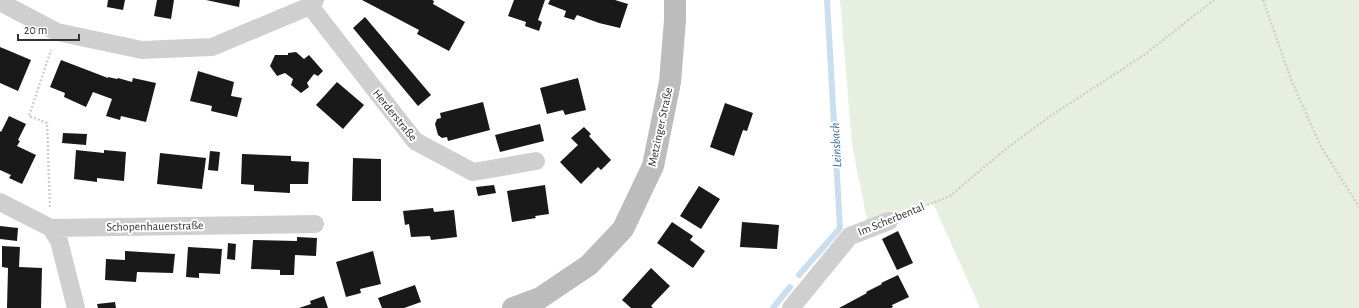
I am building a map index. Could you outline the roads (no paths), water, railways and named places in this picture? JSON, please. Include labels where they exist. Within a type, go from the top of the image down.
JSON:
[{"type":"main road","name":"Metzinger Straße","points":[[513,308],[540,298],[589,265],[623,229],[653,166],[670,82],[676,0]]},
{"type":"street","points":[[0,2],[57,32],[142,50],[212,47],[312,3]]},
{"type":"street","name":"Herderstraße","points":[[312,3],[415,141],[473,172],[536,161]]},
{"type":"street","name":"Schopenhauerstraße","points":[[0,202],[51,228],[315,224]]},
{"type":"street","name":"Im Scherbental","points":[[791,308],[850,236],[889,221]]},
{"type":"street","points":[[51,228],[59,241],[76,308]]},
{"type":"waterway","name":"Leinsbach","points":[[799,275],[840,228],[827,0]]},
{"type":"waterway","name":"Leinsbach","points":[[773,308],[790,287]]}]
